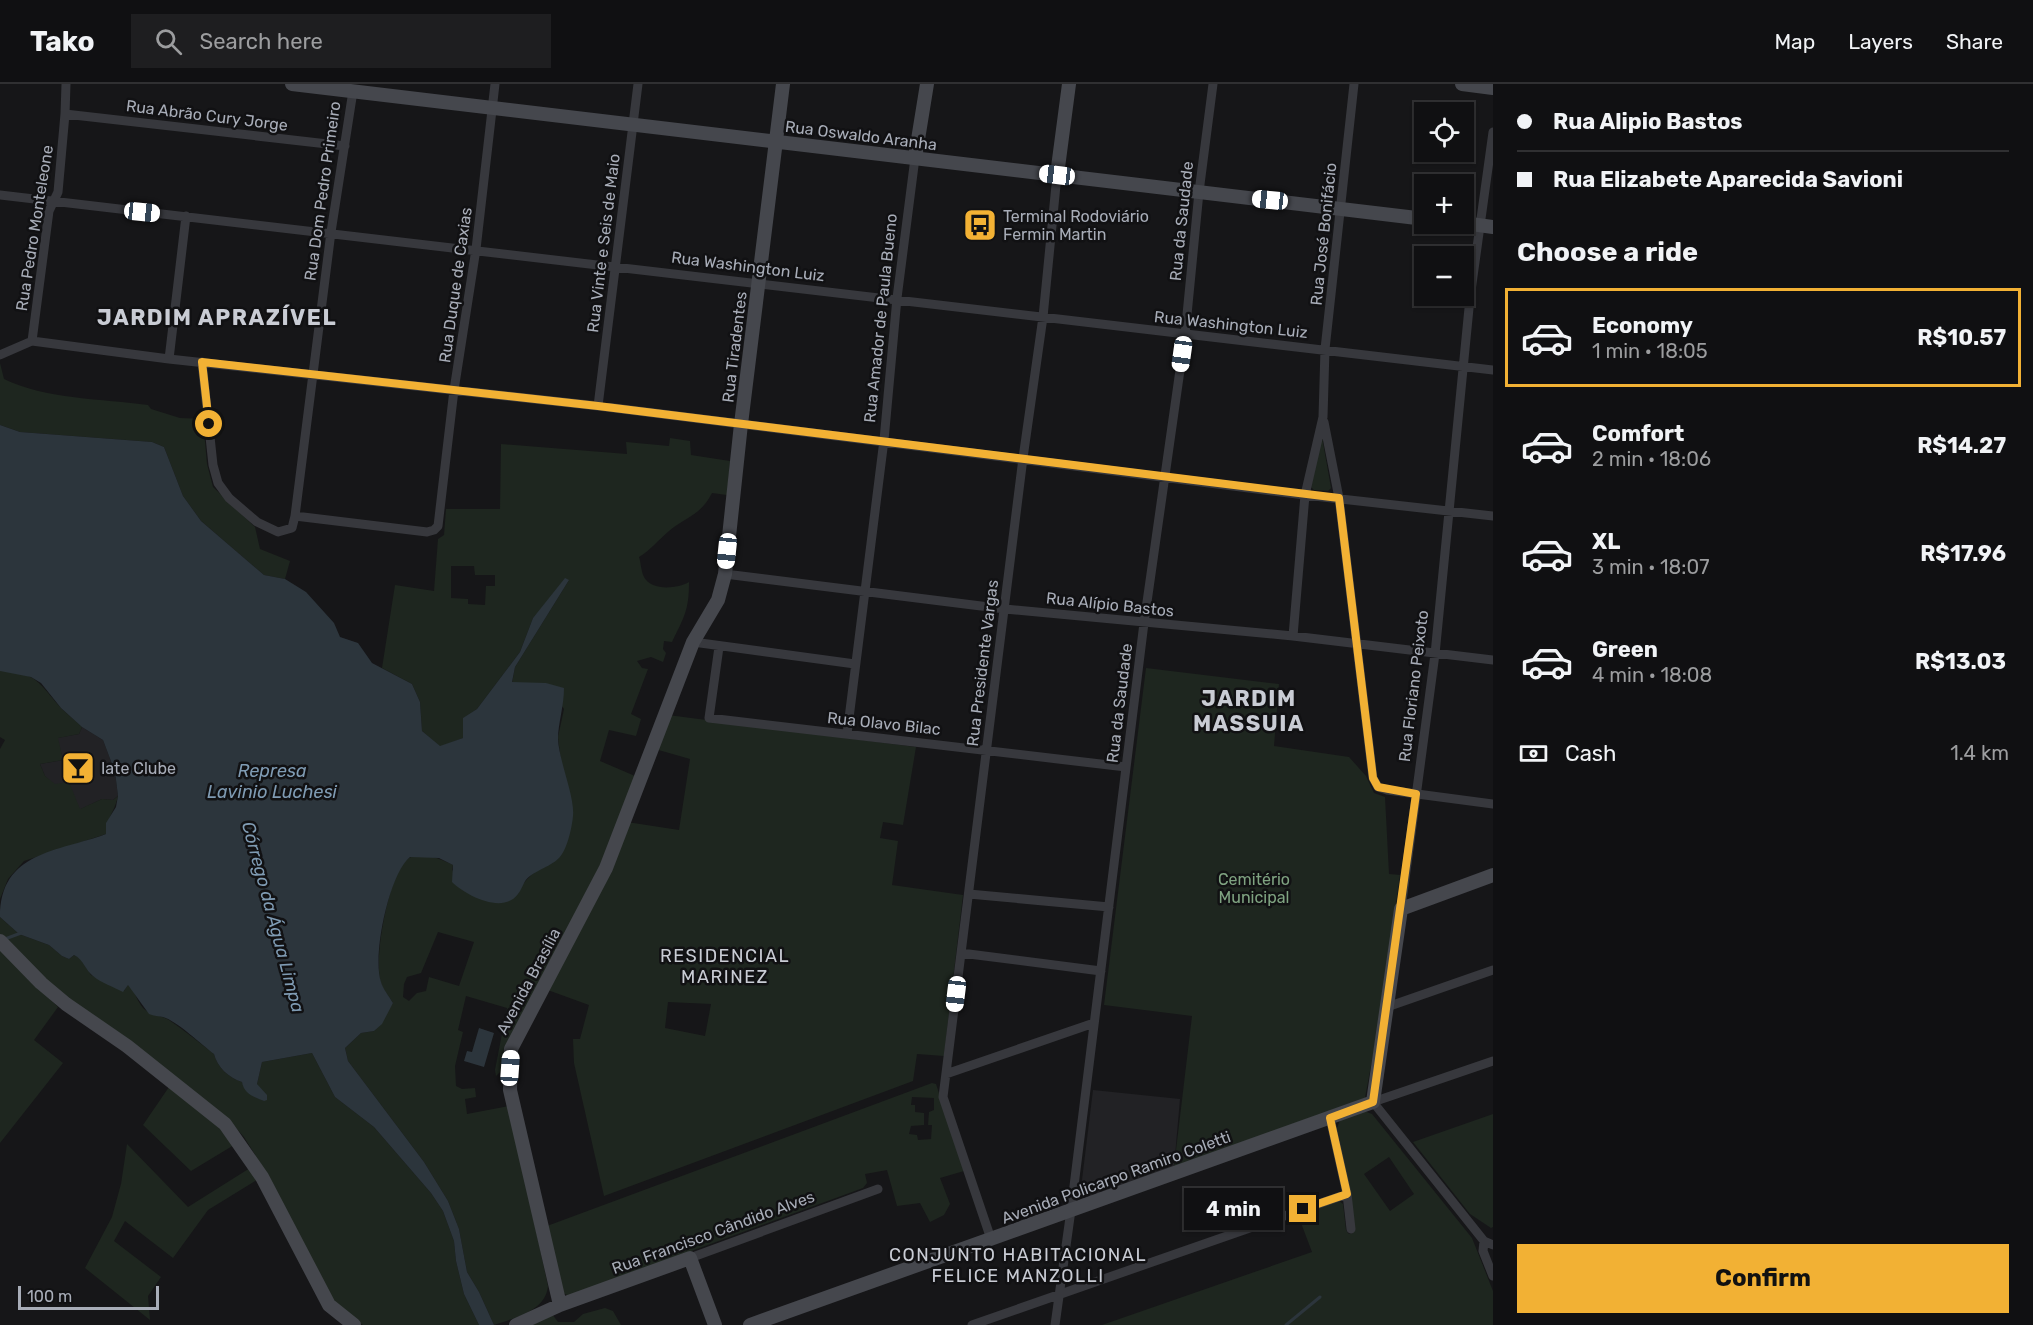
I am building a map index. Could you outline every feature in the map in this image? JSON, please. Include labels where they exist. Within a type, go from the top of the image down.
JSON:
[{"type":"street","name":"Rua Pedro Monteleone","points":[[32,341],[49,211],[58,192],[66,114],[66,84]]},
{"type":"street","name":"Rua Oswaldo Aranha","points":[[292,84],[353,87],[493,108],[1414,218]]},
{"type":"street","name":"Rua Duque de Caxias","points":[[295,516],[427,532],[438,526],[454,390],[476,249],[495,84]]},
{"type":"street","name":"Rua Vinte e Seis de Maio","points":[[598,406],[638,84]]},
{"type":"street","name":"Rua Tiradentes","points":[[693,642],[718,600],[725,574],[774,141],[783,84]]},
{"type":"street","name":"Rua Amador de Paula Bueno","points":[[847,734],[863,592],[884,440],[897,298],[927,84]]},
{"type":"street","name":"Rua Presidente Vargas","points":[[991,1239],[942,1097],[1043,317],[1057,175],[1069,84]]},
{"type":"street","name":"Rua da Saudade","points":[[1055,1325],[1144,623],[1185,335],[1198,192],[1213,84]]},
{"type":"street","name":"Rua José Bonifácio","points":[[1293,636],[1305,495],[1323,417],[1325,349],[1354,84]]},
{"type":"street","points":[[1462,84],[1493,88]]},
{"type":"street","name":"Rua Dom Pedro Primeiro","points":[[295,516],[331,232],[353,87]]},
{"type":"street","name":"Rua Abrão Cury Jorge","points":[[66,114],[345,146]]},
{"type":"street","name":"Rua Floriano Peixoto","points":[[1373,1102],[1435,654],[1463,366],[1487,226],[1493,132]]},
{"type":"street","name":"Rua Washington Luiz","points":[[0,195],[897,298],[1185,335],[1325,349],[1493,370]]},
{"type":"street","points":[[169,359],[186,216]]},
{"type":"street","points":[[0,355],[32,341],[169,359],[884,440],[1305,495],[1493,516]]},
{"type":"street","points":[[202,362],[213,465],[218,483],[229,498],[268,528],[278,532],[286,531],[292,528],[295,516]]},
{"type":"street","points":[[1323,417],[1339,498],[1373,778],[1378,787],[1493,804]]},
{"type":"street","name":"Rua Alípio Bastos","points":[[725,574],[1005,609],[1293,636],[1493,660]]},
{"type":"street","points":[[693,642],[855,664]]},
{"type":"street","name":"Avenida Brasília","points":[[560,1305],[510,1090],[511,1049],[606,868],[693,642]]},
{"type":"street","name":"Rua Olavo Bilac","points":[[719,647],[709,718],[1126,767]]},
{"type":"street","points":[[1401,909],[1493,875]]},
{"type":"street","points":[[969,894],[1109,907]]},
{"type":"street","points":[[0,941],[41,983],[66,1004],[126,1046],[225,1124],[262,1177],[329,1305],[349,1324]]},
{"type":"street","points":[[961,953],[1101,971]]},
{"type":"street","points":[[1387,1007],[1493,970]]},
{"type":"street","points":[[946,1074],[1094,1023]]},
{"type":"street","name":"Avenida Policarpo Ramiro Coletti","points":[[750,1325],[1493,1061]]},
{"type":"street","points":[[1373,1102],[1490,1241],[1483,1251],[1493,1276]]},
{"type":"street","points":[[1330,1118],[1347,1194],[1351,1229]]},
{"type":"street","name":"Rua Francisco Cândido Alves","points":[[560,1305],[878,1189]]},
{"type":"street","points":[[972,1325],[1347,1194]]},
{"type":"street","points":[[690,1258],[716,1325]]},
{"type":"street","points":[[516,1325],[560,1305]]},
{"type":"shaded area","name":"Iate Clube","points":[[82,727],[103,740],[115,772],[118,796],[113,800],[102,799],[79,810],[45,776],[40,764],[63,760],[57,738],[79,734]]},
{"type":"shaded area","points":[[1093,1090],[1180,1099],[1174,1167],[1090,1197],[1084,1196],[1081,1188]]},
{"type":"green space","points":[[0,363],[4,379],[37,391],[148,405],[151,409],[180,418],[203,419],[207,464],[213,487],[255,527],[260,549],[290,561],[285,579],[264,575],[201,521],[183,496],[164,447],[152,442],[20,432],[0,425]]},
{"type":"green space","points":[[1322,437],[1331,488],[1328,491],[1314,490],[1311,487]]},
{"type":"green space","points":[[670,438],[690,441],[691,455],[730,461],[727,495],[712,493],[703,507],[669,531],[639,557],[644,577],[652,585],[671,587],[689,582],[685,614],[672,642],[664,641],[663,649],[666,653],[663,662],[651,657],[637,661],[642,668],[648,669],[631,714],[641,719],[636,736],[609,730],[600,761],[635,776],[602,866],[505,1070],[496,1076],[495,1070],[507,1008],[466,996],[458,1030],[463,1032],[455,1066],[456,1086],[462,1089],[475,1088],[476,1097],[465,1099],[467,1114],[509,1106],[548,1286],[542,1302],[528,1312],[494,1325],[467,1272],[459,1229],[448,1201],[424,1162],[348,1061],[345,1048],[361,1033],[374,1031],[393,1003],[381,983],[379,972],[381,937],[395,879],[409,858],[420,855],[437,858],[453,865],[452,870],[468,889],[479,898],[486,899],[518,894],[529,877],[558,859],[561,762],[558,737],[564,709],[546,683],[512,683],[515,667],[569,580],[533,618],[520,652],[477,709],[464,718],[463,738],[440,747],[422,731],[420,702],[412,684],[382,668],[395,585],[434,591],[438,539],[444,535],[446,509],[500,509],[501,444],[627,454],[626,442],[669,446]],"holes":[[[451,566],[474,566],[475,575],[495,575],[495,586],[486,586],[485,605],[468,604],[468,599],[451,598]],[[438,932],[474,942],[459,986],[429,977],[426,991],[417,993],[409,1001],[403,997],[404,984],[407,977],[421,973]]]},
{"type":"green space","name":"Cemitério Municipal","points":[[1146,668],[1279,684],[1274,746],[1349,757],[1366,776],[1374,793],[1385,797],[1389,874],[1400,875],[1381,1011],[1365,1098],[1174,1167],[1192,1016],[1104,1005]]},
{"type":"green space","points":[[0,671],[22,674],[36,681],[82,727],[79,734],[58,738],[63,760],[40,764],[45,776],[55,784],[69,782],[80,809],[102,799],[113,800],[118,796],[107,824],[106,834],[24,861],[8,879],[0,899],[0,749],[5,740],[0,737]]},
{"type":"green space","points":[[668,715],[916,747],[903,825],[883,822],[880,838],[898,841],[892,885],[963,895],[944,1056],[917,1054],[913,1081],[604,1196],[574,1063],[573,1039],[580,1039],[589,1005],[545,989],[627,822],[679,830],[690,759],[655,749]],"holes":[[[668,1002],[711,1004],[705,1036],[665,1028]]]},
{"type":"green space","points":[[0,917],[19,934],[49,945],[69,959],[74,955],[80,958],[91,975],[124,991],[128,984],[143,1008],[149,1013],[169,1020],[192,1037],[214,1054],[224,1071],[242,1082],[251,1094],[264,1101],[257,1084],[262,1062],[312,1053],[335,1097],[374,1127],[431,1193],[443,1211],[454,1241],[464,1294],[479,1325],[363,1325],[356,1321],[334,1302],[267,1174],[244,1137],[228,1119],[45,979],[0,934]]},
{"type":"green space","points":[[0,950],[58,1007],[34,1040],[63,1063],[0,1143]]},
{"type":"green space","points":[[932,1083],[936,1084],[964,1171],[940,1178],[950,1204],[944,1215],[930,1222],[920,1203],[897,1206],[887,1170],[865,1174],[867,1183],[863,1188],[569,1296],[563,1293],[547,1226]],"holes":[[[912,1097],[934,1098],[934,1110],[929,1112],[928,1125],[932,1125],[931,1139],[918,1140],[917,1135],[909,1134],[911,1126],[924,1125],[924,1113],[915,1112],[915,1105],[911,1105]]]},
{"type":"green space","points":[[169,1087],[220,1126],[234,1145],[191,1171],[143,1125]]},
{"type":"green space","points":[[1364,1111],[1372,1114],[1472,1238],[1493,1291],[1493,1325],[1102,1325],[1312,1252],[1298,1215],[1338,1200],[1343,1204],[1346,1230],[1349,1234],[1353,1233],[1350,1193],[1337,1128],[1340,1120]],"holes":[[[1389,1157],[1414,1194],[1390,1211],[1364,1174]]]},
{"type":"green space","points":[[1493,1114],[1493,1227],[1491,1228],[1470,1214],[1413,1142]]},
{"type":"green space","points":[[127,1144],[188,1207],[250,1168],[257,1180],[208,1210],[173,1258],[125,1221],[114,1241],[161,1277],[148,1296],[150,1320],[85,1268],[112,1217],[121,1184]]},
{"type":"green space","points":[[605,1308],[613,1311],[621,1325],[529,1325],[552,1314],[558,1322],[574,1322],[583,1314]]},
{"type":"water","name":"Represa Lavinio Luchesi","points":[[0,425],[20,432],[152,442],[164,447],[183,496],[201,521],[264,575],[285,579],[306,592],[334,623],[340,637],[358,643],[372,663],[412,684],[420,702],[422,731],[440,746],[463,738],[463,718],[477,709],[520,652],[533,618],[565,578],[569,580],[515,667],[512,682],[546,683],[564,688],[558,739],[572,799],[573,816],[564,850],[555,861],[528,878],[518,894],[503,903],[484,901],[458,887],[452,882],[453,865],[439,858],[410,857],[395,880],[384,916],[381,936],[379,970],[381,982],[393,1003],[382,1024],[374,1031],[361,1033],[345,1048],[348,1061],[424,1162],[448,1201],[459,1229],[467,1272],[494,1325],[479,1325],[464,1294],[454,1241],[443,1211],[431,1193],[374,1127],[335,1097],[312,1053],[262,1062],[257,1084],[267,1095],[267,1100],[257,1098],[247,1092],[242,1082],[224,1071],[214,1054],[175,1023],[169,1019],[149,1014],[128,985],[123,992],[104,983],[90,974],[74,955],[69,959],[49,945],[19,934],[0,917],[3,895],[10,879],[21,866],[51,851],[106,834],[106,823],[116,807],[118,796],[115,772],[103,740],[82,727],[61,708],[41,683],[31,677],[0,671]]},
{"type":"water","points":[[479,1028],[494,1033],[484,1067],[464,1061],[467,1051],[472,1052]]},
{"type":"waterway","points":[[5,939],[21,933]]},
{"type":"waterway","points":[[1286,1325],[1320,1297]]},
{"type":"place","name":"Terminal Rodoviário Fermin Martin","points":[[980,225]]},
{"type":"place","name":"Iate Clube","points":[[78,768]]},
{"type":"district","name":"JARDIM APRAZÍVEL","points":[[217,317]]},
{"type":"district","name":"JARDIM MASSUIA","points":[[1249,710]]},
{"type":"district","name":"RESIDENCIAL MARINEZ","points":[[725,966]]},
{"type":"district","name":"CONJUNTO HABITACIONAL FELICE MANZOLLI","points":[[1018,1265]]},
{"type":"route","points":[[209,424],[202,362],[884,440],[1339,498],[1373,778],[1378,787],[1416,794],[1373,1102],[1330,1118],[1347,1194],[1303,1209]]},
{"type":"water label","name":"Córrego da Água Limpa","points":[[273,917]]}]
